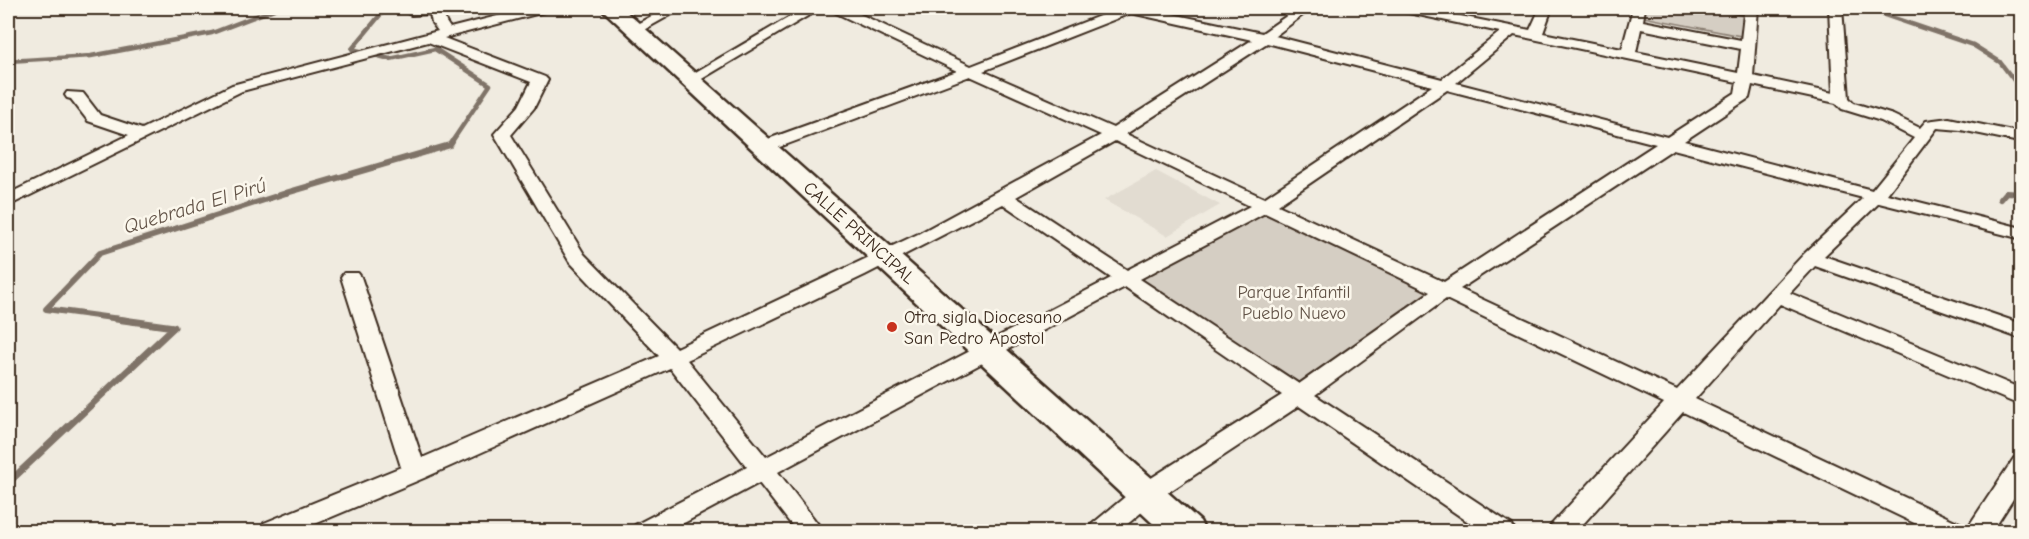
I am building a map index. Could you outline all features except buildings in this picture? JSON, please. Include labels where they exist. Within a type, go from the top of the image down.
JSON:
[{"type":"main road","name":"CALLE PRINCIPAL","points":[[611,8],[888,257],[1187,531]]},
{"type":"street","points":[[8,201],[237,88],[543,8]]},
{"type":"street","points":[[634,29],[676,8]]},
{"type":"street","points":[[690,80],[814,8]]},
{"type":"street","points":[[837,8],[970,71],[1115,135],[1958,531]]},
{"type":"street","points":[[763,147],[970,71],[1130,8],[1265,38],[2022,234]]},
{"type":"street","points":[[273,530],[415,472],[674,359],[888,257],[1005,197],[1115,135],[1265,38],[1306,8]]},
{"type":"street","points":[[1404,8],[1841,99],[1848,106],[1887,118],[1924,136]]},
{"type":"street","points":[[1535,35],[1546,8]]},
{"type":"street","points":[[1628,54],[1640,8]]},
{"type":"street","points":[[1101,531],[1146,494],[1299,395],[1444,291],[1743,95],[1751,9],[1730,8]]},
{"type":"street","points":[[1836,8],[1841,99]]},
{"type":"street","points":[[411,11],[436,9],[439,35]]},
{"type":"street","points":[[1635,24],[1748,46]]},
{"type":"street","points":[[644,531],[1264,206],[1444,84],[1512,30]]},
{"type":"street","points":[[439,35],[540,80],[526,108],[502,134],[576,257],[674,359],[812,531]]},
{"type":"street","points":[[73,95],[82,101],[94,118],[141,134]]},
{"type":"street","points":[[1560,531],[1811,258],[1876,196],[1924,136],[1927,128],[1934,123],[1959,124],[2019,137]]},
{"type":"street","points":[[1005,197],[1503,531]]},
{"type":"street","points":[[1811,258],[2022,332]]},
{"type":"street","points":[[351,278],[415,472]]},
{"type":"street","points":[[1777,295],[2022,398]]},
{"type":"street","points":[[1978,531],[2022,464]]},
{"type":"shaded area","points":[[1156,171],[1220,205],[1167,236],[1104,200]]},
{"type":"green space","points":[[1646,8],[1719,8],[1745,12],[1741,36],[1643,17]]},
{"type":"green space","name":"Parque Infantil Pueblo Nuevo","points":[[1264,206],[1444,291],[1299,395],[1126,278]]},
{"type":"waterway","name":"Quebrada El Pirú","points":[[8,61],[91,56],[212,33],[277,8]]},
{"type":"waterway","name":"Quebrada El Pirú","points":[[381,8],[385,9],[352,49],[390,59],[435,49],[490,85],[451,143]]},
{"type":"waterway","points":[[1877,8],[1876,12],[1973,45],[2000,62],[2022,91]]},
{"type":"waterway","name":"Quebrada El Pirú","points":[[127,320],[46,309],[100,253],[286,193],[450,145],[452,142]]},
{"type":"waterway","points":[[2000,199],[2006,192],[2022,193]]},
{"type":"waterway","name":"Quebrada El Pirú","points":[[8,483],[174,327],[116,319]]},
{"type":"place","name":"Otra sigla Diocesano San Pedro Apostol","points":[[892,327]]}]
